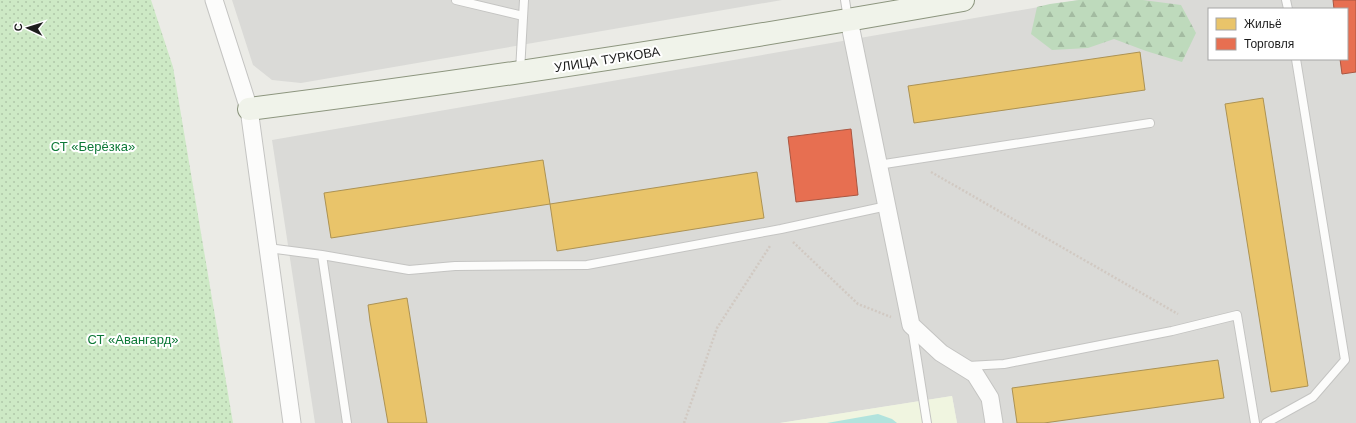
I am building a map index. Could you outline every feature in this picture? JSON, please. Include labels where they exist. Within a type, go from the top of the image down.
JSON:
[{"type":"street","points":[[214,0],[249,109],[292,423]]},
{"type":"street","name":"УЛИЦА ТУРКОВА","points":[[249,109],[520,72],[847,10],[963,0]]},
{"type":"street","points":[[847,10],[912,326],[941,353],[975,374],[990,398],[994,423]]},
{"type":"lane","points":[[456,0],[523,16]]},
{"type":"lane","points":[[520,72],[524,0]]},
{"type":"lane","points":[[1266,423],[1313,397],[1345,360],[1296,60]]},
{"type":"lane","points":[[878,165],[1150,123]]},
{"type":"lane","points":[[268,248],[322,255],[409,270],[455,266],[587,265],[781,229],[887,206]]},
{"type":"lane","points":[[322,255],[348,423]]},
{"type":"lane","points":[[963,366],[1004,364],[1197,325],[1237,315],[1255,423]]},
{"type":"lane","points":[[912,326],[927,423]]},
{"type":"path","points":[[910,160],[1197,325]]},
{"type":"path","points":[[684,423],[717,328],[781,229],[858,304],[912,326]]},
{"type":"shaded area","points":[[232,0],[782,0],[301,83],[272,80],[253,65]]},
{"type":"shaded area","points":[[1079,0],[1356,0],[1356,423],[957,423],[952,396],[780,423],[315,423],[272,140]]},
{"type":"shaded area","points":[[952,396],[957,423],[780,423]]},
{"type":"shaded area","points":[[878,414],[892,419],[897,423],[827,423]]},
{"type":"green space","points":[[0,0],[151,0],[173,67],[233,423],[0,423]]},
{"type":"green space","points":[[1079,0],[1143,0],[1181,5],[1196,33],[1182,62],[1114,39],[1088,48],[1052,50],[1031,34],[1037,7]]},
{"type":"building: Жильё","points":[[1140,52],[1145,90],[914,123],[908,86]]},
{"type":"building: Жильё","points":[[1263,98],[1308,386],[1271,392],[1225,104]]},
{"type":"building: Жильё","points":[[543,160],[550,204],[331,238],[324,193]]},
{"type":"building: Жильё","points":[[757,172],[764,218],[557,251],[550,204]]},
{"type":"building: Жильё","points":[[407,298],[427,423],[388,423],[370,321],[368,305]]},
{"type":"building: Жильё","points":[[1218,360],[1224,398],[1044,423],[1017,423],[1012,388]]},
{"type":"building: Торговля","points":[[1333,0],[1356,0],[1356,72],[1342,74],[1340,60],[1348,60],[1348,8],[1334,8]]},
{"type":"building: Торговля","points":[[851,129],[858,195],[796,202],[788,137]]},
{"type":"park label","name":"СТ «Берёзка»","points":[[93,146]]},
{"type":"park label","name":"СТ «Авангард»","points":[[133,339]]}]
